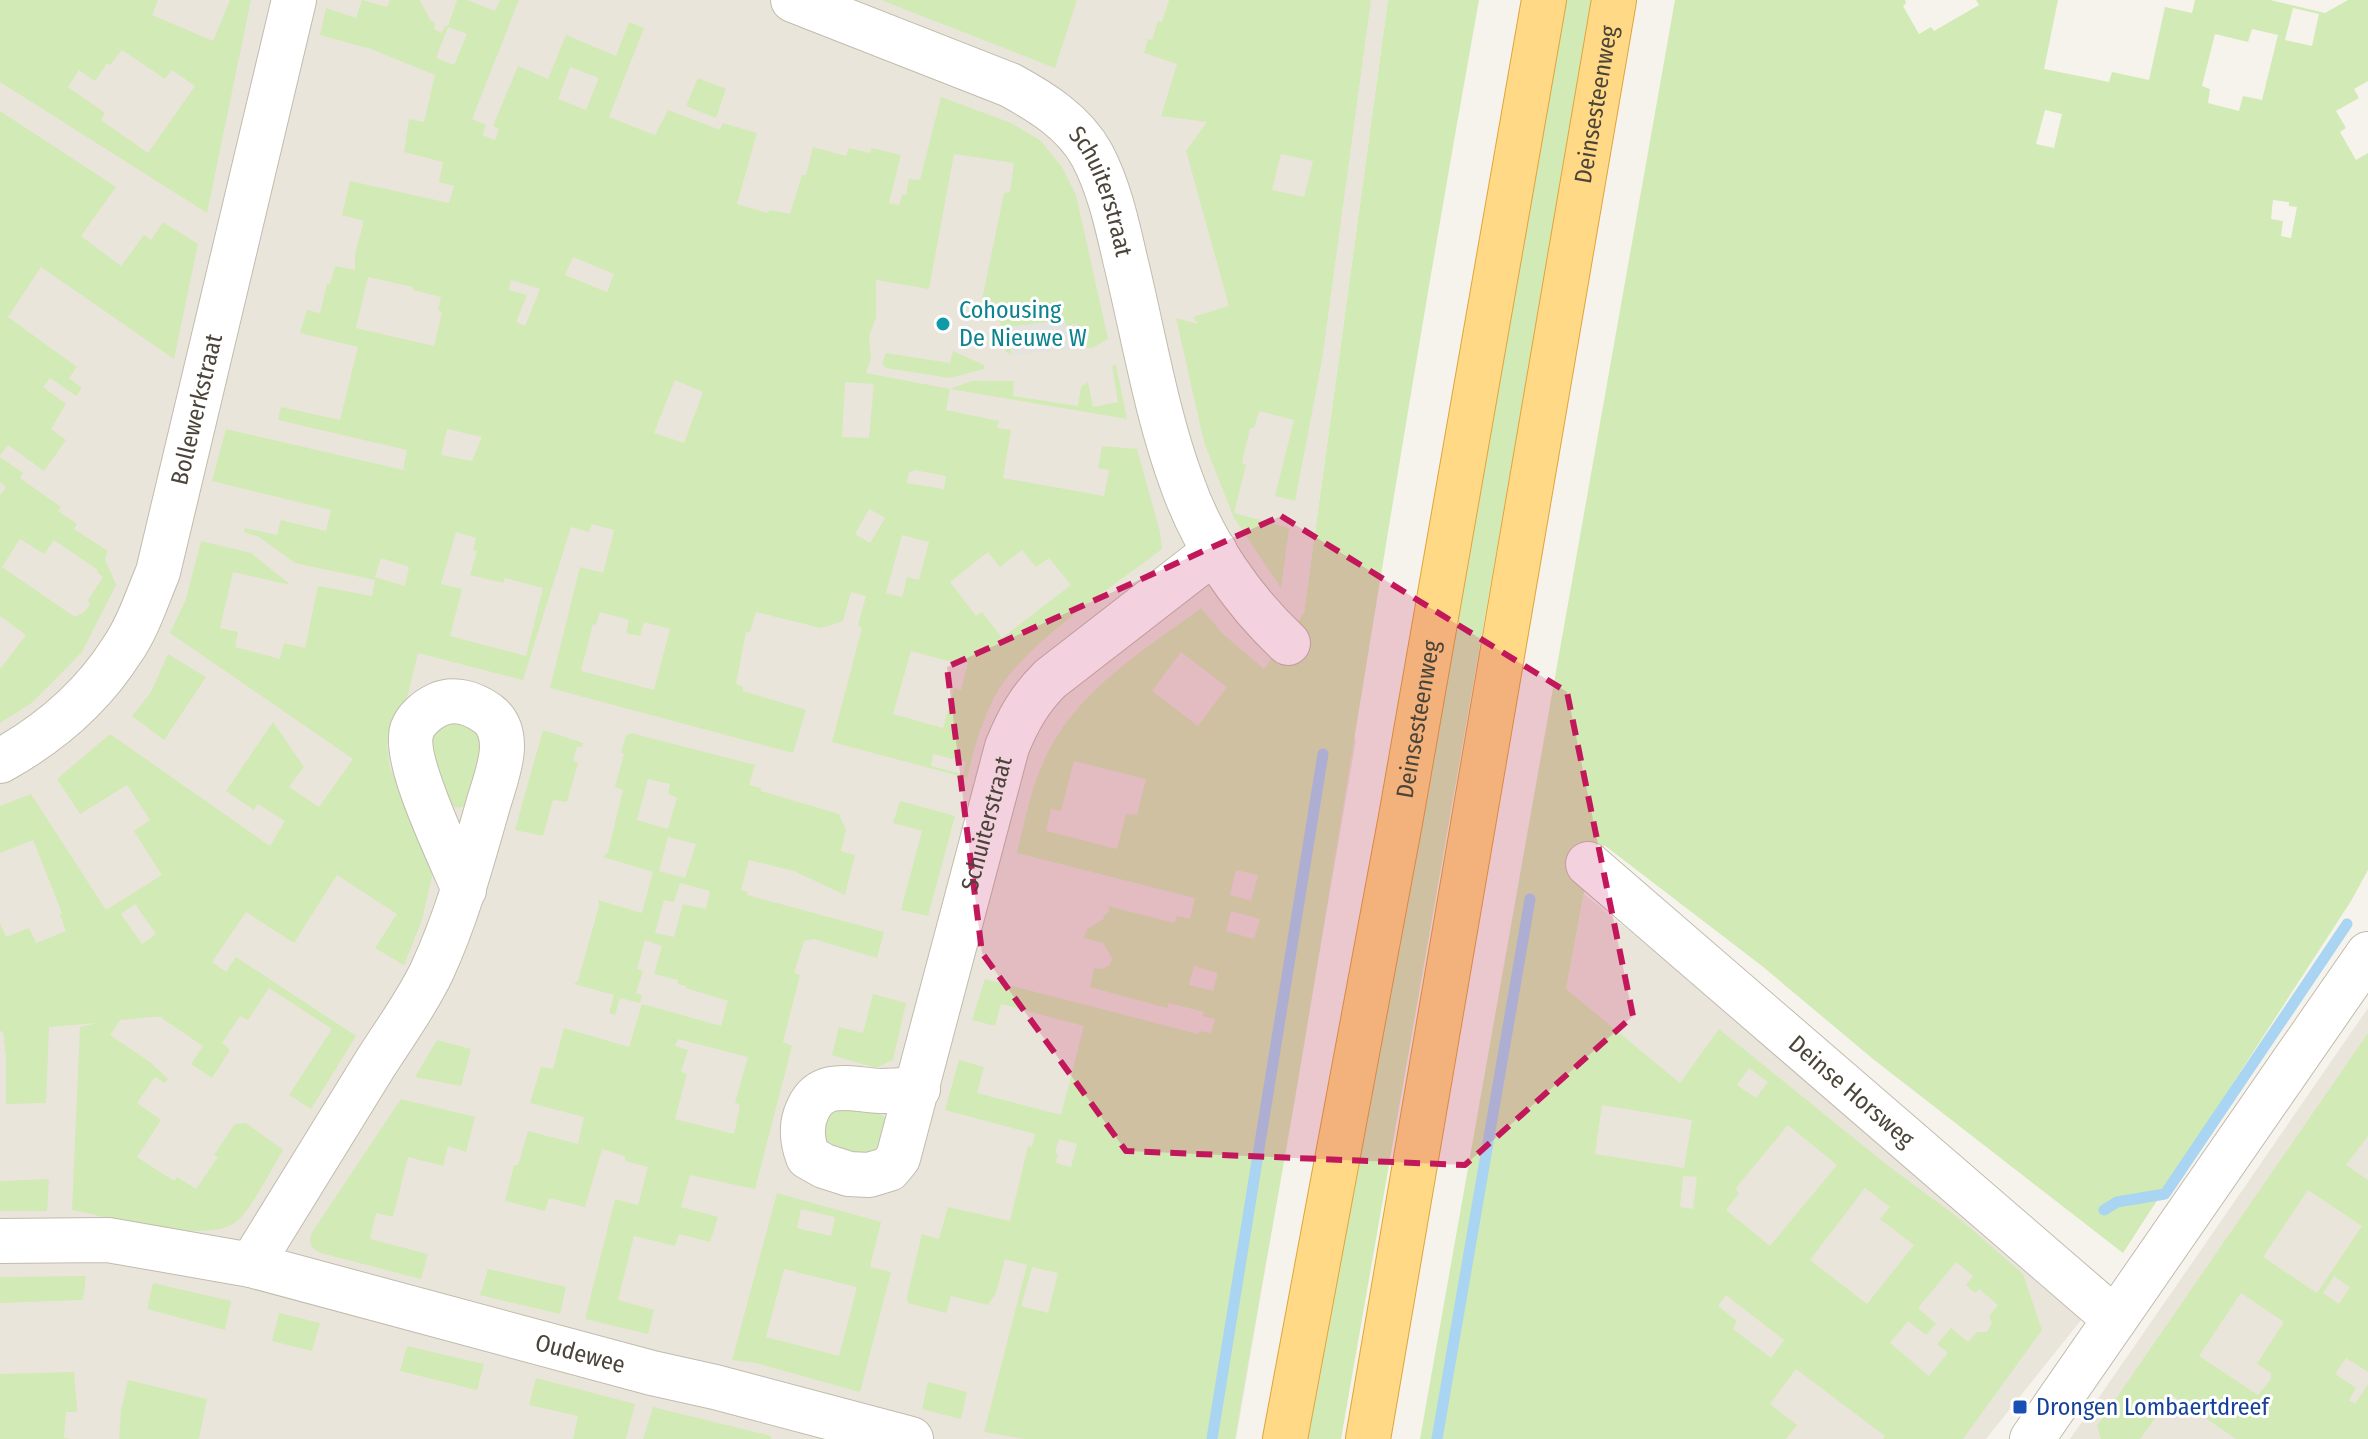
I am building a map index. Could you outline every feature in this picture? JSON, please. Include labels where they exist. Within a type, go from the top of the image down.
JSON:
[{"type":"highway","name":"Deinsesteenweg","points":[[1285,1439],[1404,802],[1544,0]]},
{"type":"highway","name":"Deinsesteenweg","points":[[1368,1439],[1614,0]]},
{"type":"street","name":"Bollewerkstraat","points":[[0,761],[36,739],[91,691],[123,650],[158,572],[294,0]]},
{"type":"street","name":"Schuiterstraat","points":[[793,0],[1010,85],[1043,103],[1071,127],[1091,153],[1105,184],[1177,467],[1195,516],[1231,578],[1265,622],[1288,643]]},
{"type":"street","name":"Schuiterstraat","points":[[918,1089],[1007,747],[1018,718],[1050,679],[1215,551]]},
{"type":"street","name":"Deinse Horsweg","points":[[1588,864],[2115,1319]]},
{"type":"street","points":[[251,1265],[431,973],[464,890]]},
{"type":"street","points":[[2032,1439],[2368,954]]},
{"type":"street","name":"Oudewee","points":[[0,1241],[108,1240],[251,1265],[911,1439]]},
{"type":"highlighted area","points":[[1281,516],[1567,692],[1633,1016],[1465,1165],[1126,1151],[982,953],[947,667]]},
{"type":"shaded area","points":[[0,0],[1388,0],[1303,620],[1267,665],[1356,740],[1236,1439],[0,1439]]},
{"type":"shaded area","points":[[1065,320],[1066,326],[1077,324],[1079,348],[1012,355],[1008,327]]},
{"type":"shaded area","points":[[1584,894],[2093,1305],[1986,1439],[1494,1439],[1566,988]]},
{"type":"shaded area","points":[[2368,1008],[2368,1439],[2070,1439],[2192,1263]]},
{"type":"green space","points":[[0,0],[158,0],[152,15],[213,41],[230,0],[251,0],[207,213],[0,82]],"holes":[[[122,50],[165,79],[172,70],[195,86],[148,153],[101,120],[105,113],[68,87],[79,70],[95,81],[107,63],[110,65]]]},
{"type":"green space","points":[[362,0],[387,7],[390,0],[420,0],[430,20],[435,23],[434,29],[442,33],[448,26],[457,0],[467,0],[495,11],[500,0],[519,0],[472,119],[486,125],[482,135],[495,140],[499,129],[493,126],[518,66],[548,79],[566,35],[616,56],[629,22],[644,28],[609,117],[655,135],[668,110],[720,130],[723,123],[757,133],[737,204],[767,213],[770,210],[790,214],[802,175],[806,175],[813,147],[846,156],[849,148],[870,153],[872,148],[901,155],[889,203],[899,205],[902,195],[906,195],[909,179],[920,180],[941,97],[1011,123],[1040,140],[1062,167],[1076,195],[1108,339],[1092,348],[1079,348],[1077,324],[1065,326],[1065,321],[1008,327],[1012,355],[1006,352],[1001,325],[995,314],[980,310],[1004,193],[1010,192],[1014,163],[954,154],[929,289],[876,280],[876,318],[869,336],[871,358],[866,373],[950,389],[946,410],[999,421],[997,428],[1011,430],[1003,478],[1104,496],[1109,470],[1098,468],[1102,446],[1137,449],[1162,549],[1047,636],[1008,676],[986,716],[967,778],[832,742],[862,628],[858,625],[866,596],[851,592],[843,621],[821,628],[756,612],[750,632],[746,632],[736,684],[743,687],[743,691],[806,710],[793,753],[550,688],[580,567],[603,573],[614,530],[592,524],[589,532],[571,527],[523,680],[418,653],[406,702],[393,721],[387,745],[390,768],[427,840],[434,868],[422,920],[404,965],[375,948],[397,914],[337,875],[294,943],[246,912],[212,962],[226,972],[236,957],[356,1036],[311,1109],[289,1095],[332,1029],[269,988],[248,1020],[240,1016],[222,1043],[230,1050],[212,1078],[191,1064],[203,1046],[160,1017],[164,1016],[120,1020],[110,1035],[150,1062],[168,1079],[165,1083],[155,1077],[137,1103],[161,1120],[137,1157],[174,1181],[177,1177],[196,1189],[218,1157],[214,1155],[235,1124],[246,1123],[283,1150],[255,1199],[236,1222],[203,1231],[133,1223],[72,1210],[80,1027],[97,1023],[49,1027],[46,1103],[6,1104],[6,1056],[3,1032],[0,1031],[0,923],[6,937],[29,928],[36,943],[66,931],[33,840],[0,853],[0,806],[31,794],[106,910],[162,875],[134,831],[150,820],[127,785],[80,814],[57,779],[110,734],[270,846],[285,821],[258,804],[254,810],[226,791],[273,722],[304,767],[289,787],[319,807],[353,759],[170,633],[186,599],[201,541],[251,553],[291,585],[233,572],[220,628],[238,632],[235,647],[280,659],[284,643],[305,648],[318,586],[372,596],[375,580],[295,563],[259,537],[244,532],[245,528],[277,535],[281,520],[326,531],[331,510],[212,481],[226,429],[412,472],[403,469],[407,450],[278,420],[281,407],[340,420],[358,347],[300,333],[307,310],[320,313],[335,266],[355,270],[355,254],[364,221],[342,215],[350,181],[449,203],[454,186],[439,182],[443,162],[404,152],[409,119],[424,122],[435,75],[371,49],[320,35],[326,8],[356,18]],"holes":[[[448,27],[467,34],[454,65],[436,58]],[[570,67],[599,78],[586,110],[558,99]],[[573,257],[614,274],[607,292],[565,275]],[[368,277],[441,297],[438,310],[442,312],[434,346],[356,328]],[[511,280],[540,289],[525,326],[516,322],[527,295],[509,290]],[[675,380],[703,392],[684,443],[654,433]],[[845,382],[874,384],[869,438],[842,437]],[[447,429],[482,437],[472,461],[441,455]],[[914,470],[946,476],[944,489],[907,483],[909,472]],[[869,509],[885,518],[870,543],[855,534]],[[456,532],[476,538],[473,550],[477,551],[470,575],[503,583],[505,578],[543,588],[526,656],[450,636],[462,589],[441,584]],[[902,535],[929,542],[919,580],[907,577],[902,597],[886,593]],[[1022,550],[1036,567],[1049,558],[1071,585],[1002,638],[982,612],[976,616],[950,582],[988,552],[1000,567]],[[381,558],[409,567],[405,586],[375,577]],[[600,612],[629,620],[626,633],[640,636],[644,622],[670,629],[654,690],[581,671],[593,624],[596,625]],[[911,651],[959,664],[960,661],[968,663],[961,690],[954,688],[943,728],[893,714]],[[933,754],[966,762],[963,774],[931,766]],[[135,904],[156,934],[142,944],[121,914]]]},
{"type":"green space","points":[[881,0],[1077,0],[1055,68]]},
{"type":"green space","points":[[1169,0],[1371,0],[1322,360],[1295,501],[1275,496],[1294,420],[1259,411],[1254,428],[1250,428],[1242,463],[1246,465],[1234,513],[1289,528],[1281,588],[1234,518],[1204,442],[1176,318],[1198,324],[1193,317],[1229,306],[1186,151],[1207,122],[1161,116],[1177,64],[1144,53],[1158,21],[1162,22]],"holes":[[[1281,154],[1313,161],[1304,197],[1272,190]]]},
{"type":"green space","points":[[1388,0],[1479,0],[1235,1439],[1025,1439],[984,1432],[1027,1265],[1005,1259],[996,1293],[988,1305],[951,1296],[946,1313],[908,1303],[907,1297],[922,1234],[939,1239],[948,1207],[1010,1221],[1028,1146],[1032,1147],[1035,1134],[945,1110],[959,1060],[984,1067],[977,1093],[1061,1115],[1084,1026],[1001,1004],[995,1026],[972,1020],[985,979],[1198,1034],[1199,1031],[1211,1033],[1215,1019],[1203,1016],[1204,1012],[1169,1003],[1167,1008],[1090,987],[1094,968],[1102,969],[1110,965],[1112,958],[1103,943],[1084,938],[1087,929],[1104,919],[1103,916],[1110,911],[1107,906],[1175,923],[1177,916],[1190,919],[1195,898],[1017,853],[1042,765],[1055,739],[1090,695],[1133,658],[1201,608],[1223,634],[1264,669],[1304,613]],"holes":[[[1181,652],[1227,687],[1198,726],[1152,691]],[[1074,761],[1146,779],[1137,815],[1126,814],[1117,849],[1046,831],[1051,809],[1061,811]],[[1236,870],[1258,875],[1251,901],[1230,895]],[[1231,911],[1260,919],[1254,939],[1226,931]],[[1194,966],[1218,973],[1213,991],[1189,985]],[[1059,1139],[1077,1144],[1071,1167],[1056,1163],[1058,1154],[1055,1153]],[[1032,1267],[1058,1273],[1048,1313],[1021,1306]]]},
{"type":"green space","points":[[1559,0],[1593,0],[1341,1439],[1297,1439]]},
{"type":"green space","points":[[1675,0],[1905,0],[1903,6],[1919,34],[1931,27],[1934,31],[1979,5],[1976,0],[2058,0],[2044,69],[2109,82],[2112,72],[2149,80],[2165,7],[2192,13],[2195,0],[2270,0],[2325,13],[2348,0],[2368,0],[2368,81],[2354,89],[2359,98],[2336,111],[2346,128],[2340,132],[2356,160],[2368,153],[2368,870],[2123,1253],[1873,1059],[1762,966],[1604,845],[1586,882],[1566,989],[1680,1083],[1719,1029],[1887,1165],[1960,1219],[2023,1274],[2042,1330],[1963,1439],[1883,1439],[1885,1436],[1796,1369],[1770,1404],[1797,1425],[1786,1439],[1420,1439]],"holes":[[[2293,8],[2319,14],[2312,46],[2285,40]],[[2252,29],[2278,35],[2262,100],[2243,96],[2239,111],[2208,103],[2210,89],[2202,86],[2215,34],[2248,42]],[[2045,110],[2062,114],[2054,148],[2036,144]],[[2273,200],[2289,202],[2289,206],[2297,207],[2291,238],[2281,236],[2283,221],[2271,219]],[[1749,1068],[1768,1082],[1756,1098],[1737,1085]],[[1602,1105],[1692,1120],[1684,1168],[1595,1154]],[[1788,1125],[1837,1165],[1770,1246],[1726,1210],[1739,1193],[1735,1189]],[[1683,1176],[1697,1177],[1693,1209],[1680,1207]],[[1865,1188],[1890,1207],[1880,1219],[1914,1245],[1867,1304],[1810,1260]],[[1956,1262],[1973,1276],[1966,1285],[1975,1293],[1979,1289],[1998,1305],[1989,1316],[1992,1323],[1987,1332],[1977,1332],[1968,1342],[1951,1328],[1937,1344],[1948,1353],[1929,1376],[1890,1343],[1908,1321],[1926,1335],[1936,1324],[1918,1308]],[[1726,1295],[1784,1340],[1771,1358],[1733,1329],[1737,1321],[1718,1306]]]},
{"type":"green space","points":[[698,78],[726,89],[716,118],[686,106]]},
{"type":"green space","points":[[0,111],[116,187],[81,236],[121,266],[144,235],[151,240],[163,222],[198,244],[174,359],[41,267],[8,317],[77,367],[69,378],[82,388],[76,396],[50,378],[43,387],[66,404],[51,429],[66,440],[44,471],[8,445],[0,455]]},
{"type":"green space","points":[[953,351],[984,365],[984,369],[950,378],[886,368],[882,364],[886,353],[950,363]]},
{"type":"green space","points":[[1116,365],[1127,419],[950,389],[972,381],[1014,381],[1013,396],[1078,406],[1081,387],[1088,382],[1093,407],[1118,402],[1112,366]]},
{"type":"green space","points":[[0,457],[23,473],[20,478],[61,507],[58,511],[77,524],[74,529],[108,551],[105,559],[116,585],[82,652],[33,702],[0,723],[0,669],[26,635],[0,616],[0,495],[6,487],[0,482]],"holes":[[[20,539],[44,554],[54,540],[98,570],[103,577],[84,612],[75,617],[2,567]]]},
{"type":"green space","points":[[168,654],[206,677],[164,740],[132,716],[151,692]]},
{"type":"green space","points":[[452,715],[487,740],[470,804],[460,807],[445,802],[426,730]]},
{"type":"green space","points":[[543,730],[583,743],[582,747],[577,747],[573,760],[578,763],[567,802],[553,800],[543,836],[515,830]]},
{"type":"green space","points":[[631,733],[755,765],[749,785],[839,814],[846,830],[841,851],[855,855],[845,895],[794,871],[749,860],[741,890],[748,892],[747,895],[884,932],[877,958],[814,939],[804,941],[794,973],[800,975],[783,1042],[792,1046],[755,1189],[690,1175],[681,1207],[718,1217],[710,1242],[679,1234],[675,1246],[634,1236],[618,1300],[654,1310],[648,1334],[585,1319],[615,1199],[638,1205],[648,1167],[625,1161],[625,1156],[602,1149],[585,1207],[549,1198],[545,1211],[505,1201],[514,1165],[518,1165],[528,1131],[578,1144],[584,1117],[530,1103],[541,1067],[553,1069],[564,1028],[629,1047],[642,1004],[721,1026],[728,1001],[686,988],[678,984],[678,980],[654,974],[662,946],[645,940],[637,969],[643,971],[636,993],[642,995],[640,1003],[620,998],[615,1015],[609,1013],[614,995],[574,984],[578,981],[599,906],[598,900],[642,913],[653,872],[603,857],[608,852],[623,790],[615,787],[626,736]],"holes":[[[648,779],[670,784],[668,794],[677,798],[668,829],[637,820]],[[668,837],[696,844],[685,878],[659,871]],[[680,883],[710,891],[706,909],[683,904],[674,937],[655,933],[664,900],[674,902]],[[678,1039],[748,1057],[735,1103],[740,1105],[734,1134],[675,1119],[687,1074],[681,1072],[688,1050],[675,1046]]]},
{"type":"green space","points":[[900,801],[955,816],[928,916],[901,910],[922,831],[893,823]]},
{"type":"green space","points":[[873,994],[906,1003],[893,1060],[876,1068],[832,1055],[839,1027],[863,1033]]},
{"type":"green space","points":[[2368,1033],[2368,1136],[2346,1165],[2368,1180],[2368,1372],[2346,1358],[2335,1374],[2356,1388],[2349,1400],[2355,1404],[2368,1384],[2368,1439],[2236,1439],[2172,1395],[2140,1439],[2101,1439],[2097,1426]],"holes":[[[2308,1190],[2362,1226],[2317,1293],[2263,1257]],[[2334,1276],[2350,1287],[2339,1304],[2323,1293]],[[2241,1293],[2284,1322],[2257,1364],[2271,1373],[2271,1379],[2258,1395],[2199,1356]]]},
{"type":"green space","points":[[437,1040],[471,1049],[461,1086],[415,1077]]},
{"type":"green space","points":[[401,1099],[475,1117],[466,1152],[448,1146],[443,1166],[408,1157],[393,1217],[376,1213],[370,1239],[428,1254],[421,1279],[321,1253],[313,1248],[310,1241],[311,1234]]},
{"type":"green space","points":[[833,1106],[874,1111],[891,1125],[872,1161],[827,1148],[822,1118]]},
{"type":"green space","points":[[49,1179],[47,1211],[0,1211],[0,1181]]},
{"type":"green space","points":[[777,1193],[881,1222],[870,1267],[891,1272],[860,1392],[756,1363],[732,1360]],"holes":[[[801,1209],[835,1217],[831,1236],[797,1228]],[[784,1269],[857,1287],[839,1356],[766,1337]]]},
{"type":"green space","points":[[488,1269],[566,1287],[560,1314],[480,1295]]},
{"type":"green space","points":[[86,1276],[83,1300],[0,1303],[0,1277]]},
{"type":"green space","points":[[153,1283],[231,1301],[225,1330],[147,1309]]},
{"type":"green space","points":[[279,1313],[320,1323],[312,1351],[272,1341]]},
{"type":"green space","points":[[407,1346],[484,1364],[477,1390],[400,1371]]},
{"type":"green space","points":[[74,1372],[77,1412],[66,1412],[64,1438],[73,1439],[0,1439],[0,1374]]},
{"type":"green space","points":[[536,1378],[635,1404],[626,1439],[573,1439],[578,1416],[529,1405]]},
{"type":"green space","points":[[128,1380],[207,1399],[199,1439],[119,1439]]},
{"type":"green space","points":[[928,1382],[967,1392],[961,1419],[922,1409]]},
{"type":"green space","points":[[653,1407],[771,1436],[771,1439],[643,1439]]},
{"type":"waterway","points":[[1212,1439],[1323,754]]},
{"type":"waterway","points":[[1437,1439],[1530,899]]},
{"type":"waterway","points":[[2104,1210],[2117,1202],[2165,1194],[2347,924]]},
{"type":"place","name":"Cohousing De Nieuwe W","points":[[943,324]]},
{"type":"place","name":"Drongen Lombaertdreef","points":[[2020,1407]]}]
